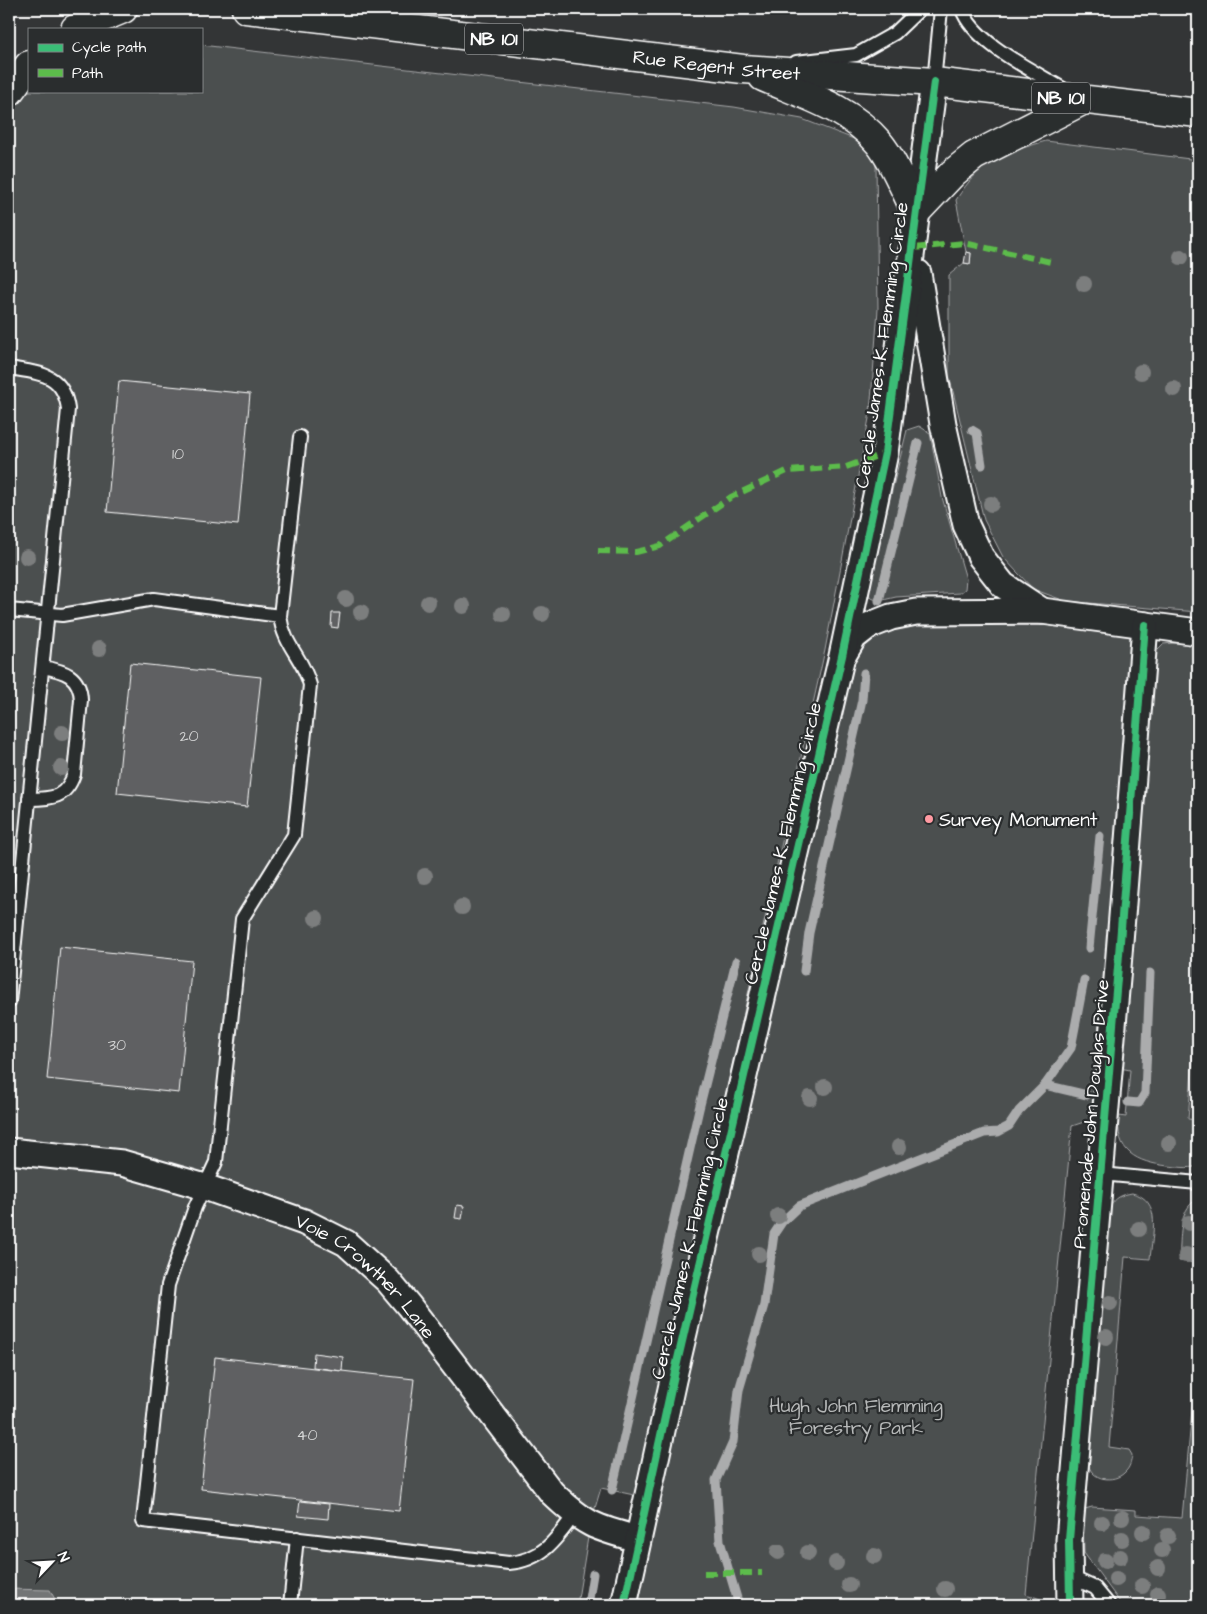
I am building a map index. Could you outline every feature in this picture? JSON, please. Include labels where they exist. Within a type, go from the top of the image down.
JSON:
[{"type":"main road","points":[[77,28],[124,9]]},
{"type":"main road","name":"Rue Regent Street","points":[[246,9],[743,68],[934,82],[1195,114]]},
{"type":"main road","points":[[9,92],[28,66]]},
{"type":"main road","points":[[743,68],[847,114],[864,127],[881,145],[916,212],[953,173],[974,156],[1082,100]]},
{"type":"street","name":"Cercle James K. Flemming Circle","points":[[624,1605],[673,1380],[842,656],[885,453],[914,248],[916,212],[934,82]]},
{"type":"street","name":"Cercle James K. Flemming Circle","points":[[914,248],[943,424],[966,525],[981,557],[1003,585],[1042,611]]},
{"type":"street","name":"Cercle James K. Flemming Circle","points":[[842,656],[854,637],[868,626],[891,617],[945,610],[1042,611],[1198,632]]},
{"type":"street","name":"Promenade John Douglas Drive","points":[[1070,1605],[1070,1531],[1110,1067],[1145,625]]},
{"type":"street","name":"Voie Crowther Lane","points":[[9,1151],[122,1163],[205,1187],[324,1231],[346,1244],[367,1261],[408,1306],[542,1481],[574,1515],[599,1529],[638,1539]]},
{"type":"lane","points":[[743,68],[856,54],[895,33],[920,9]]},
{"type":"lane","points":[[934,82],[941,9]]},
{"type":"lane","points":[[962,9],[964,17],[981,36],[1082,100]]},
{"type":"lane","points":[[9,368],[37,372],[52,378],[63,390],[68,409],[9,1002]]},
{"type":"lane","points":[[300,437],[280,616],[287,643],[304,666],[310,685],[294,835],[242,919],[216,1162],[188,1225],[167,1290],[143,1521],[509,1563],[522,1562],[545,1551],[557,1540],[574,1515]]},
{"type":"lane","points":[[9,610],[48,614],[77,614],[154,600],[280,616]]},
{"type":"lane","points":[[29,799],[55,797],[64,793],[70,785],[74,774],[82,700],[81,690],[71,675],[63,670],[42,667]]},
{"type":"lane","points":[[1101,1174],[1198,1183]]},
{"type":"lane","points":[[290,1605],[297,1538]]},
{"type":"lane","points":[[1069,1576],[1095,1588],[1109,1605]]},
{"type":"green space","points":[[202,45],[734,107],[802,119],[859,141],[871,152],[876,165],[878,309],[870,413],[825,650],[634,1495],[601,1488],[590,1525],[577,1605],[9,1605],[9,66],[28,67],[28,92],[202,92]]},
{"type":"green space","points":[[1046,141],[1198,160],[1198,612],[1065,601],[1033,589],[1003,557],[984,520],[949,375],[949,275],[964,263],[970,264],[971,253],[966,252],[956,200],[975,175],[994,160]]},
{"type":"green space","points":[[919,426],[930,433],[942,497],[966,579],[965,589],[960,593],[896,597],[879,601],[869,597],[871,576],[907,430]]},
{"type":"green space","name":"Hugh John Flemming Forestry Park","points":[[891,617],[1145,625],[1105,1115],[1072,1126],[1026,1594],[1058,1605],[624,1605],[842,656]]},
{"type":"green space","points":[[1198,643],[1198,1000],[1188,1119],[1198,1120],[1198,1166],[1187,1168],[1146,1162],[1137,1158],[1124,1147],[1120,1138],[1119,1128],[1119,1116],[1126,1117],[1130,1070],[1120,1068],[1156,651],[1163,644]]},
{"type":"green space","points":[[1132,1193],[1142,1197],[1148,1203],[1152,1211],[1153,1229],[1150,1259],[1125,1257],[1109,1447],[1129,1450],[1132,1455],[1130,1465],[1126,1471],[1120,1476],[1109,1479],[1093,1473],[1088,1462],[1110,1207],[1119,1197]]},
{"type":"green space","points":[[1193,1202],[1198,1202],[1198,1263],[1179,1261],[1183,1221],[1188,1207]]},
{"type":"green space","points":[[1198,1345],[1198,1605],[1122,1605],[1084,1553],[1083,1515],[1085,1509],[1092,1507],[1136,1510],[1136,1515],[1182,1518]]},
{"type":"shaded area","points":[[9,1589],[50,1590],[58,1605],[9,1605]]},
{"type":"building","points":[[966,252],[971,253],[970,264],[964,263]]},
{"type":"building","points":[[119,381],[250,394],[238,525],[107,512]]},
{"type":"building","points":[[332,613],[340,613],[338,628],[331,627]]},
{"type":"building","points":[[130,663],[261,677],[247,807],[117,793]]},
{"type":"building","points":[[60,947],[192,961],[179,1093],[47,1079]]},
{"type":"building","points":[[457,1205],[464,1206],[462,1219],[455,1218]]},
{"type":"building","points":[[314,1353],[343,1357],[342,1371],[313,1367]]},
{"type":"building","points":[[215,1357],[414,1379],[399,1511],[201,1489]]},
{"type":"building","points":[[300,1501],[329,1504],[328,1519],[298,1516]]},
{"type":"waterway","points":[[972,430],[977,433],[982,465]]},
{"type":"waterway","points":[[879,601],[918,443]]},
{"type":"waterway","points":[[804,971],[809,933],[862,700],[864,673]]},
{"type":"waterway","points":[[1089,948],[1100,836]]},
{"type":"waterway","points":[[612,1490],[699,1109],[736,961]]},
{"type":"waterway","points":[[1128,1102],[1139,1103],[1145,1093],[1150,973]]},
{"type":"waterway","points":[[739,1605],[720,1541],[716,1480],[733,1442],[739,1390],[764,1305],[774,1234],[782,1222],[799,1206],[984,1133],[998,1132],[1009,1126],[1019,1111],[1045,1085],[1071,1048],[1084,980]]},
{"type":"waterway","points":[[1045,1085],[1087,1095]]},
{"type":"waterway","points":[[588,1605],[593,1574]]},
{"type":"marked path","points":[[914,248],[964,243],[1051,262]]},
{"type":"marked path","points":[[598,551],[636,552],[660,546],[731,497],[787,471],[846,467],[885,453]]},
{"type":"marked path","points":[[704,1573],[762,1573]]},
{"type":"cycle path","points":[[624,1605],[673,1380],[842,656],[885,453],[934,82]]},
{"type":"cycle path","points":[[1070,1605],[1069,1540],[1145,625]]},
{"type":"place","name":"Survey Monument","points":[[929,819]]}]
